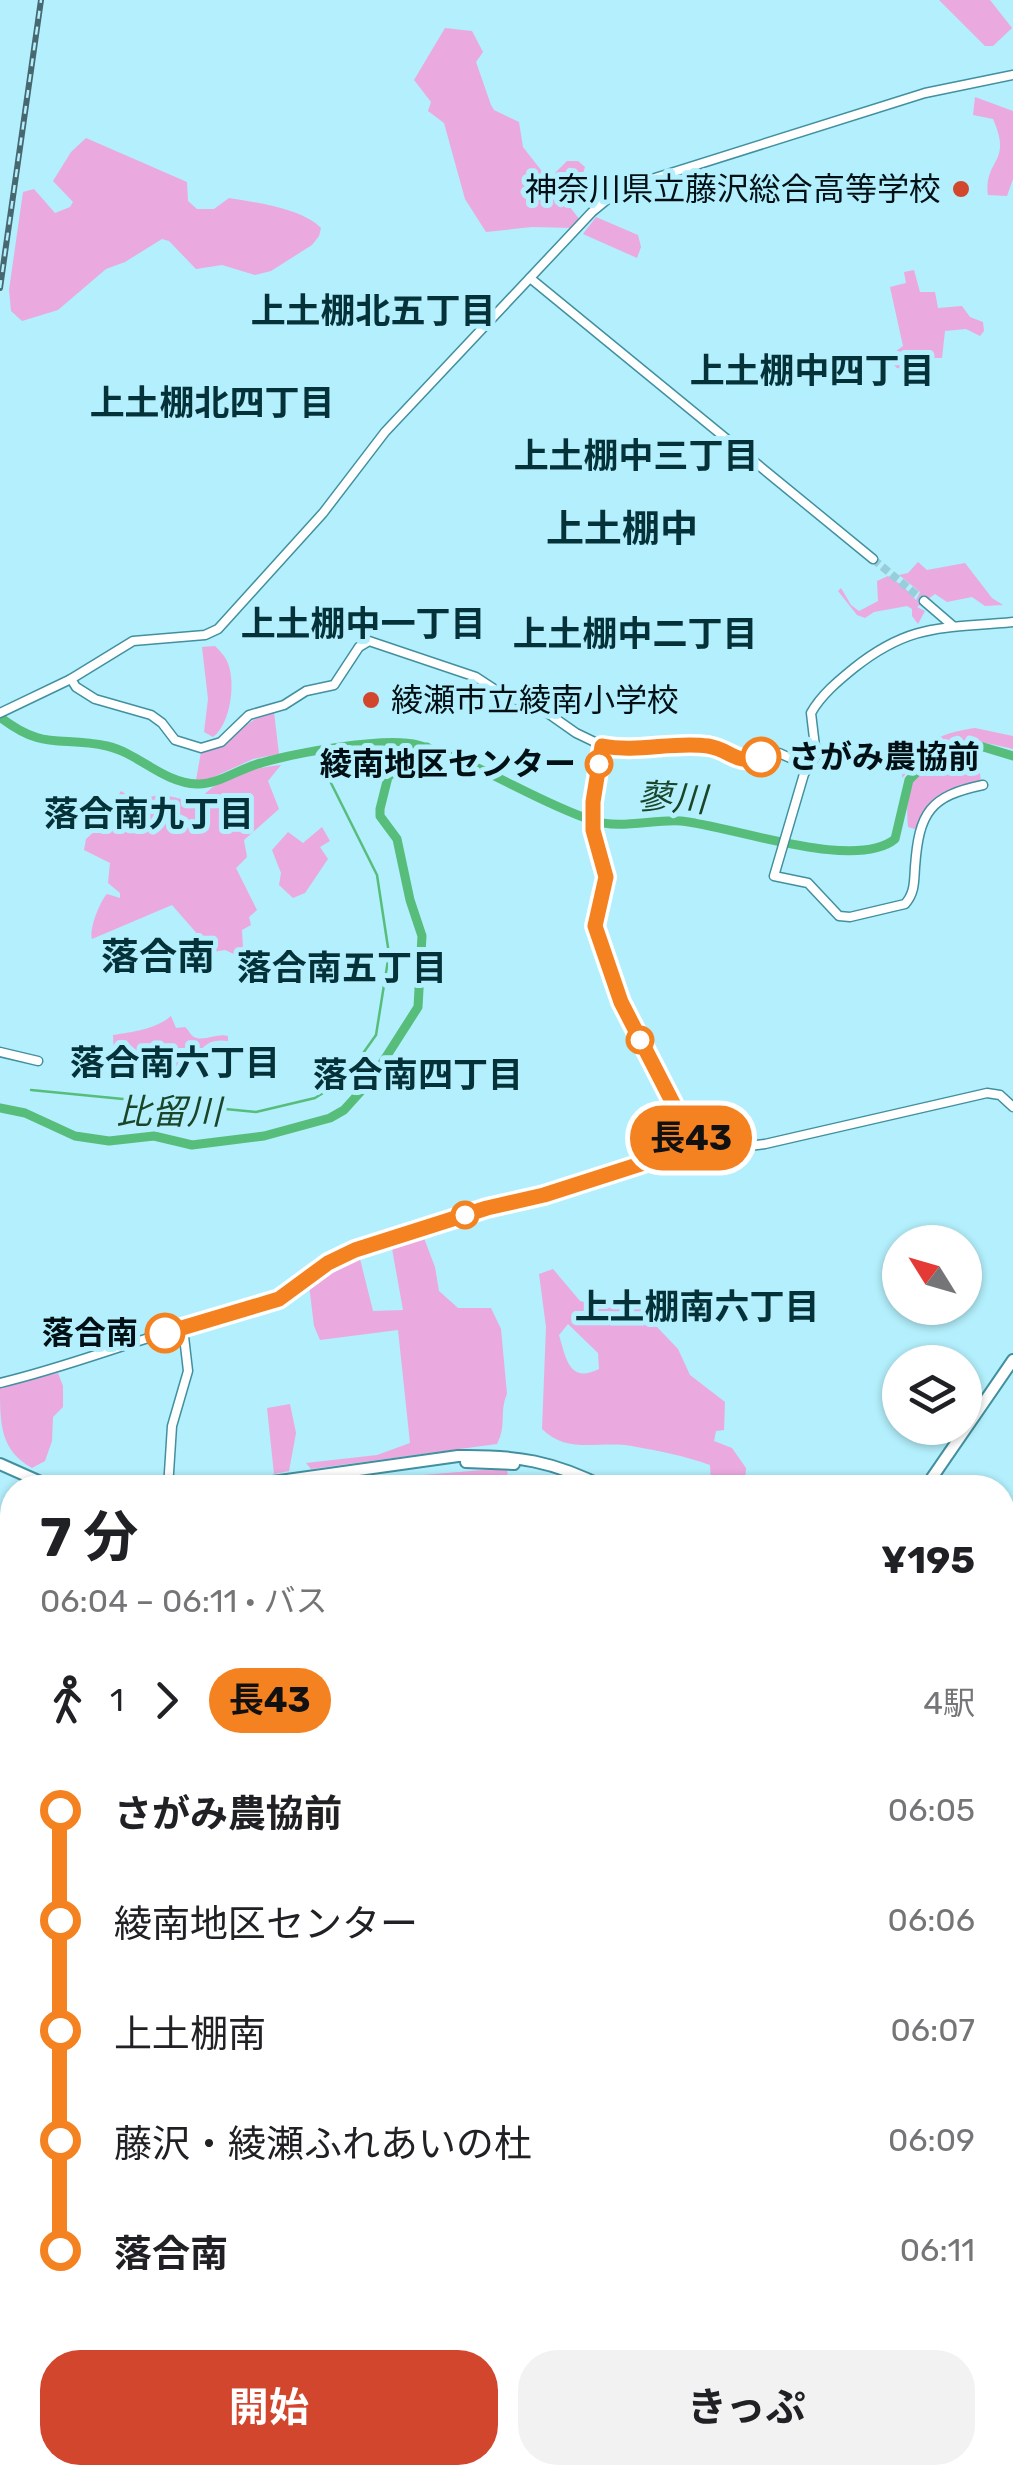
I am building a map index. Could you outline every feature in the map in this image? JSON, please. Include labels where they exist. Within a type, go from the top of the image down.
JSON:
[{"type":"main road","points":[[937,1475],[1013,1363]]},
{"type":"main road","points":[[330,1475],[475,1456],[528,1458],[580,1475]]},
{"type":"main road","points":[[368,1475],[460,1462],[528,1465],[563,1475]]},
{"type":"street","points":[[0,713],[134,641],[204,635],[218,629],[323,513],[385,432],[604,200],[624,187],[909,98],[1013,74]]},
{"type":"street","points":[[530,278],[873,559]]},
{"type":"street","points":[[924,601],[953,626]]},
{"type":"street","points":[[983,784],[943,795],[932,807],[918,840],[911,897],[905,904],[850,918],[839,916],[808,883],[774,876],[808,766],[817,753],[811,713],[831,688],[891,642],[914,632],[1013,622]]},
{"type":"street","points":[[71,678],[80,690],[95,699],[157,718],[181,744],[207,748],[221,742],[249,715],[284,705],[306,691],[334,686],[359,647],[364,642],[373,642],[479,679],[508,697],[539,707],[602,746],[634,750],[707,746],[746,761],[782,753],[808,766]]},
{"type":"street","points":[[602,746],[593,829],[606,877],[594,922],[611,977],[697,1150]]},
{"type":"street","points":[[0,1052],[38,1061]]},
{"type":"street","points":[[0,1383],[75,1365],[279,1299],[328,1263],[355,1250],[653,1160],[697,1150],[766,1144],[987,1093],[1000,1094],[1013,1108]]},
{"type":"street","points":[[169,1475],[171,1434],[188,1374],[183,1328]]},
{"type":"shaded area","points":[[939,0],[990,0],[1012,28],[993,46],[985,46]]},
{"type":"shaded area","points":[[445,28],[472,31],[483,52],[476,62],[491,105],[519,122],[523,147],[580,220],[574,228],[486,232],[465,199],[444,123],[428,111],[431,102],[414,80]]},
{"type":"shaded area","points":[[975,97],[1013,111],[1013,179],[1007,196],[988,195],[1000,145],[993,119],[973,115]]},
{"type":"shaded area","points":[[86,138],[187,182],[188,201],[197,209],[214,209],[229,198],[265,204],[313,221],[321,228],[319,236],[312,245],[271,271],[255,275],[222,265],[196,269],[169,241],[162,239],[106,269],[58,310],[22,321],[11,311],[9,290],[23,192],[34,189],[55,213],[70,207],[73,202],[53,181],[71,152]]},
{"type":"shaded area","points":[[567,161],[578,161],[585,167],[582,176],[592,181],[604,178],[609,187],[590,207],[573,198],[555,173]]},
{"type":"shaded area","points":[[596,217],[638,235],[641,247],[637,258],[583,234]]},
{"type":"shaded area","points":[[914,270],[920,292],[935,292],[938,308],[962,306],[970,317],[983,322],[984,331],[980,336],[966,329],[945,331],[942,358],[916,358],[909,370],[897,368],[887,358],[903,346],[890,287],[906,283],[904,272]]},
{"type":"shaded area","points":[[918,562],[927,570],[965,563],[992,598],[1003,605],[985,606],[972,597],[947,602],[935,594],[917,607],[925,611],[918,624],[907,606],[874,612],[865,618],[857,615],[838,591],[841,588],[859,611],[878,601],[877,581],[888,576],[916,600],[920,592],[899,575],[908,573]]},
{"type":"shaded area","points":[[215,646],[225,657],[231,689],[228,712],[213,737],[204,732],[208,699],[202,647]]},
{"type":"shaded area","points":[[274,712],[279,754],[253,759],[207,780],[196,780],[201,752],[222,744],[252,721]]},
{"type":"shaded area","points":[[975,728],[1013,736],[1013,749],[951,742],[928,754],[902,778],[903,766],[925,744]]},
{"type":"shaded area","points":[[958,751],[978,755],[981,782],[942,796],[918,830],[908,827],[908,800],[915,777],[931,760]]},
{"type":"shaded area","points":[[281,765],[268,781],[279,809],[244,840],[247,857],[236,868],[257,910],[249,917],[251,925],[242,930],[243,948],[236,955],[225,950],[213,952],[172,905],[92,939],[104,898],[107,894],[120,898],[120,893],[108,883],[110,863],[84,850],[86,839],[96,830],[93,818],[110,808],[121,791],[132,798],[125,804],[161,794],[197,803],[213,787],[234,776]]},
{"type":"shaded area","points":[[322,827],[330,841],[320,847],[328,859],[305,893],[293,898],[279,885],[281,873],[272,850],[288,832],[303,843]]},
{"type":"shaded area","points":[[171,1016],[176,1028],[185,1027],[194,1037],[224,1035],[228,1041],[206,1045],[180,1069],[143,1067],[140,1059],[130,1065],[129,1051],[114,1057],[113,1035],[151,1027]]},
{"type":"shaded area","points":[[422,1233],[439,1291],[458,1308],[491,1308],[501,1329],[507,1394],[497,1444],[311,1469],[306,1463],[377,1455],[410,1443],[398,1330],[320,1340],[314,1326],[309,1285],[330,1268],[359,1255],[373,1311],[403,1310],[391,1243]]},
{"type":"shaded area","points":[[553,1269],[580,1301],[595,1305],[645,1296],[657,1327],[678,1349],[690,1375],[725,1402],[724,1430],[716,1431],[714,1441],[732,1448],[746,1468],[746,1475],[710,1475],[710,1465],[691,1459],[632,1446],[573,1444],[552,1437],[542,1429],[546,1327],[539,1274]],"holes":[[[568,1324],[598,1353],[599,1369],[581,1373],[570,1366],[559,1335]]]},
{"type":"shaded area","points":[[58,1373],[63,1386],[63,1407],[53,1417],[52,1441],[45,1461],[32,1468],[14,1453],[4,1434],[0,1386]]},
{"type":"shaded area","points":[[290,1404],[296,1433],[289,1471],[274,1474],[267,1408]]},
{"type":"shaded area","points":[[507,1468],[508,1475],[422,1475]]},
{"type":"waterway","name":"蓼川","points":[[0,717],[41,738],[107,746],[173,779],[197,784],[213,782],[261,763],[317,751],[363,744],[418,745],[602,823],[681,821],[792,844],[852,851],[876,848],[895,839],[909,780],[933,756],[951,748],[980,746],[1013,756]]},
{"type":"waterway","name":"比留川","points":[[0,1108],[25,1113],[75,1136],[109,1141],[154,1136],[192,1145],[264,1136],[330,1118],[344,1110],[372,1079],[418,1007],[422,936],[397,839],[380,816],[380,809],[388,777],[427,747]]},
{"type":"waterway","points":[[31,1090],[256,1112],[315,1098],[344,1080],[376,1035],[389,954],[377,875],[323,767],[321,751]]},
{"type":"tunnel","points":[[873,559],[924,601]]},
{"type":"railway","points":[[0,288],[41,0]]},
{"type":"bus line","name":"長43","points":[[165,1333],[279,1299],[328,1263],[355,1250],[444,1220],[697,1150],[621,1002],[595,926],[606,877],[593,836],[594,792],[602,746],[634,750],[697,746],[715,748],[742,761],[761,757]]},
{"type":"place","name":"神奈川県立藤沢総合高等学校","points":[[961,189]]},
{"type":"place","name":"綾瀬市立綾南小学校","points":[[371,700]]},
{"type":"place","name":"さがみ農協前","points":[[761,757]]},
{"type":"place","name":"綾南地区センター","points":[[599,764]]},
{"type":"place","name":"落合南","points":[[165,1333]]},
{"type":"district","name":"上土棚北五丁目","points":[[373,311]]},
{"type":"district","name":"上土棚中四丁目","points":[[812,371]]},
{"type":"district","name":"上土棚北四丁目","points":[[212,403]]},
{"type":"district","name":"上土棚中三丁目","points":[[636,456]]},
{"type":"district","name":"上土棚中","points":[[622,529]]},
{"type":"district","name":"上土棚中一丁目","points":[[363,624]]},
{"type":"district","name":"上土棚中二丁目","points":[[635,634]]},
{"type":"district","name":"落合南九丁目","points":[[149,814]]},
{"type":"district","name":"落合南","points":[[158,957]]},
{"type":"district","name":"落合南五丁目","points":[[342,968]]},
{"type":"district","name":"落合南六丁目","points":[[175,1063]]},
{"type":"district","name":"落合南四丁目","points":[[418,1075]]},
{"type":"district","name":"上土棚南六丁目","points":[[697,1307]]}]
